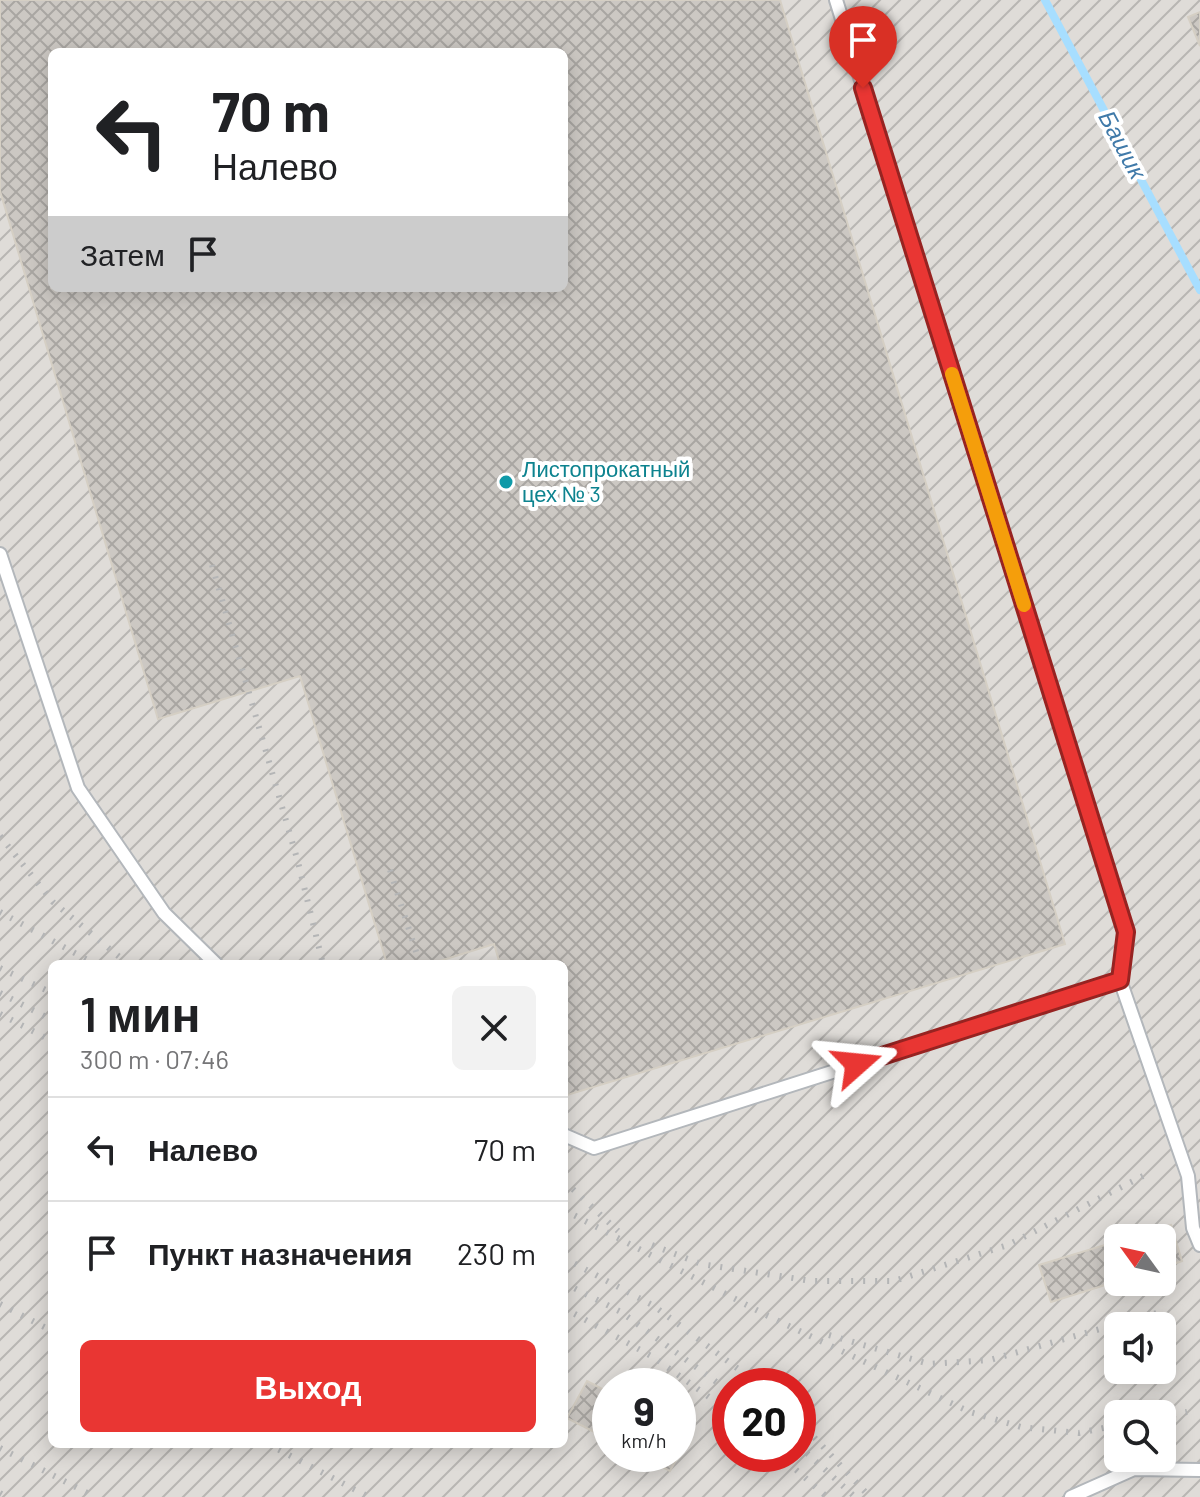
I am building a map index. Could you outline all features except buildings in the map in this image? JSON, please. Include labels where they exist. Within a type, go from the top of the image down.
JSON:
[{"type":"lane","points":[[836,0],[1126,932],[1120,980],[1188,1176],[1193,1228],[1200,1245]]},
{"type":"lane","points":[[0,554],[78,788],[164,913],[212,960]]},
{"type":"lane","points":[[568,1137],[594,1148],[1120,980]]},
{"type":"lane","points":[[1071,1497],[1134,1469],[1200,1470]]},
{"type":"shaded area","points":[[0,0],[1200,0],[1200,1497],[0,1497]]},
{"type":"waterway","name":"Башик","points":[[1045,0],[1200,290]]},
{"type":"railway","points":[[212,565],[298,862],[322,960]]},
{"type":"railway","points":[[0,836],[53,902],[123,960]]},
{"type":"railway","points":[[390,870],[419,960]]},
{"type":"railway","points":[[0,912],[88,960]]},
{"type":"railway","points":[[0,968],[48,991]]},
{"type":"railway","points":[[0,993],[48,1018]]},
{"type":"railway","points":[[0,1014],[48,1039]]},
{"type":"railway","points":[[652,1245],[701,1264],[812,1281],[894,1281],[1008,1245],[1145,1175]]},
{"type":"railway","points":[[568,1185],[618,1231]]},
{"type":"railway","points":[[568,1212],[768,1316],[970,1412],[1021,1427],[1079,1433],[1104,1428]]},
{"type":"railway","points":[[568,1260],[654,1306],[737,1368]]},
{"type":"railway","points":[[568,1285],[621,1312],[712,1379]]},
{"type":"railway","points":[[0,1304],[48,1329]]},
{"type":"railway","points":[[568,1310],[653,1357],[712,1399]]},
{"type":"railway","points":[[829,1335],[929,1364],[990,1360],[1104,1328]]},
{"type":"railway","points":[[1176,1414],[1187,1412]]},
{"type":"railway","points":[[816,1439],[870,1497]]},
{"type":"railway","points":[[0,1448],[95,1497]]},
{"type":"railway","points":[[276,1448],[369,1497]]},
{"type":"railway","points":[[816,1461],[855,1497]]},
{"type":"railway","points":[[799,1472],[827,1497]]},
{"type":"railway","points":[[0,1493],[7,1497]]},
{"type":"slow traffic","points":[[952,374],[1024,605]]},
{"type":"place","name":"Листопрокатный цех № 3","points":[[506,482]]},
{"type":"route","points":[[857,1064],[1120,980],[1126,932],[863,88]]}]
